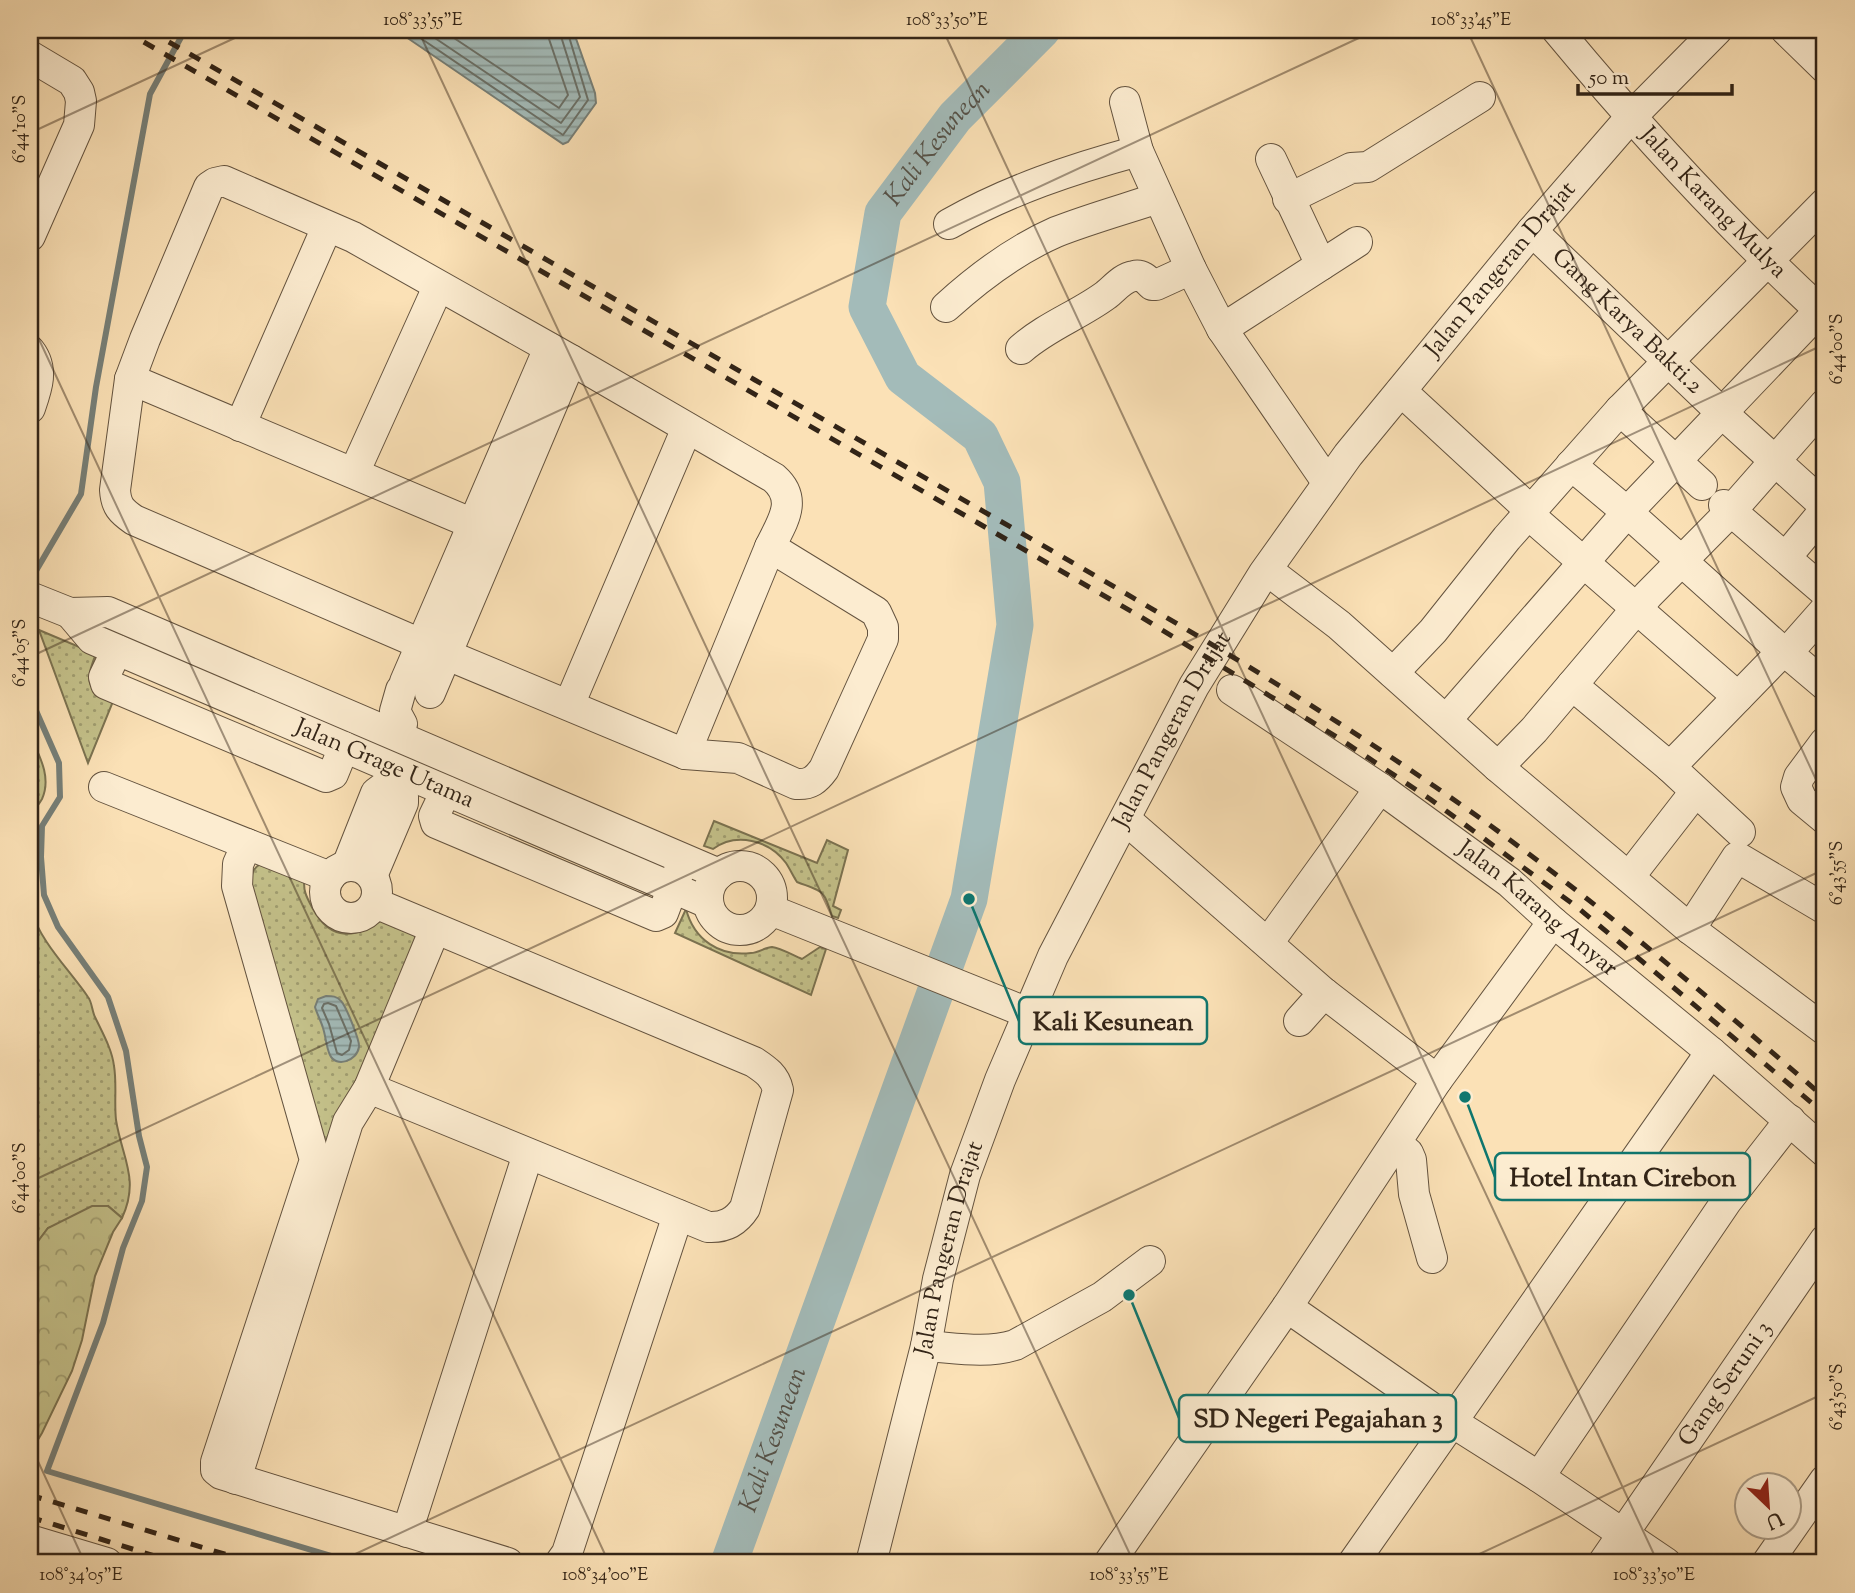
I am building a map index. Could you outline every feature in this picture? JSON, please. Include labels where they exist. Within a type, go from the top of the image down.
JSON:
[{"type":"street","name":"Jalan Karang Mulya","points":[[1557,30],[1630,118],[1822,313]]},
{"type":"street","name":"Jalan Pangeran Drajat","points":[[871,1563],[926,1346],[938,1279],[965,1175],[1053,956],[1194,686],[1262,576],[1327,482],[1532,231],[1630,118],[1717,30]]},
{"type":"street","points":[[1786,30],[1825,68]]},
{"type":"street","points":[[30,56],[72,81],[81,101],[79,125],[30,236]]},
{"type":"street","points":[[1288,199],[1351,168],[1368,167],[1480,97]]},
{"type":"street","points":[[1125,102],[1139,151],[1158,198],[1222,329],[1327,482]]},
{"type":"street","points":[[949,224],[1014,191],[1056,175],[1139,151]]},
{"type":"street","points":[[1271,159],[1321,265]]},
{"type":"street","points":[[685,754],[770,547],[785,514],[787,504],[784,488],[774,478],[353,237],[224,181],[209,187],[130,379],[115,490],[117,506],[134,520],[685,754],[738,758],[796,784],[806,784],[816,780],[824,769],[883,639],[881,619],[876,612],[770,547]]},
{"type":"street","points":[[946,307],[990,270],[1017,252],[1057,232],[1158,198]]},
{"type":"street","points":[[1393,673],[1433,632],[1530,512],[1620,410],[1825,203]]},
{"type":"street","points":[[240,426],[327,227]]},
{"type":"street","name":"Gang Karya Bakti.2","points":[[1532,231],[1825,508]]},
{"type":"street","points":[[1222,329],[1356,242]]},
{"type":"street","points":[[1021,349],[1034,337],[1105,296],[1131,276],[1138,275],[1156,285],[1191,269]]},
{"type":"street","points":[[354,473],[438,287]]},
{"type":"street","points":[[1447,719],[1627,512],[1822,313]]},
{"type":"street","points":[[30,351],[39,372],[38,385],[30,408]]},
{"type":"street","points":[[356,880],[376,793],[399,779],[400,730],[395,711],[416,691],[560,354]]},
{"type":"street","points":[[130,379],[485,529]]},
{"type":"street","points":[[1401,391],[1583,563],[1738,696]]},
{"type":"street","points":[[1498,767],[1727,508],[1825,404]]},
{"type":"street","points":[[1620,410],[1702,485]]},
{"type":"street","points":[[569,705],[687,428]]},
{"type":"street","points":[[1571,464],[1825,685]]},
{"type":"street","points":[[1727,508],[1786,556],[1825,593]]},
{"type":"street","points":[[1786,556],[1825,508]]},
{"type":"street","points":[[1262,576],[1339,625],[1498,767],[1690,929],[1825,1030]]},
{"type":"street","name":"Jalan Grage Utama","points":[[48,605],[92,639],[344,747],[399,779],[446,791],[708,903]]},
{"type":"street","name":"Jalan Grage Utama","points":[[48,605],[108,612],[400,730],[719,874]]},
{"type":"street","points":[[1670,766],[1825,610]]},
{"type":"street","points":[[1572,685],[1670,766],[1740,832]]},
{"type":"street","name":"Jalan Karang Anyar","points":[[1232,690],[1380,788],[1509,882],[1825,1152]]},
{"type":"street","points":[[1825,742],[1799,777],[1796,788],[1802,800],[1825,818]]},
{"type":"street","points":[[104,787],[247,844],[356,880],[436,929],[754,1062],[776,1081],[778,1090],[745,1208],[740,1216],[718,1228],[708,1227],[678,1215],[369,1088]]},
{"type":"street","points":[[1268,943],[1380,788]]},
{"type":"street","points":[[1629,877],[1695,792]]},
{"type":"street","points":[[1125,819],[1324,993],[1437,1080]]},
{"type":"street","points":[[247,844],[238,864],[237,886],[325,1164]]},
{"type":"street","points":[[1690,929],[1737,857],[1825,909]]},
{"type":"street","points":[[672,887],[684,859]]},
{"type":"street","points":[[746,866],[758,872],[768,882],[772,896],[771,910],[757,926],[736,930],[717,921],[708,903],[712,882],[719,874],[732,867],[746,866]]},
{"type":"street","points":[[771,910],[1028,1013]]},
{"type":"street","points":[[1109,1563],[1287,1307],[1437,1080],[1553,922]]},
{"type":"street","points":[[436,929],[369,1088],[325,1164],[215,1467],[221,1474],[236,1479],[508,1563]]},
{"type":"street","points":[[1299,1021],[1324,993]]},
{"type":"street","points":[[1353,1563],[1711,1052]]},
{"type":"street","points":[[1539,1477],[1726,1202],[1790,1120]]},
{"type":"street","points":[[1396,1145],[1408,1153],[1411,1160],[1414,1195],[1432,1258]]},
{"type":"street","points":[[407,1532],[528,1154]]},
{"type":"street","points":[[560,1563],[567,1553],[678,1215]]},
{"type":"street","name":"Gang Seruni 3","points":[[1603,1563],[1825,1240]]},
{"type":"street","points":[[926,1346],[984,1350],[1014,1345],[1102,1297],[1150,1261]]},
{"type":"street","points":[[1287,1307],[1452,1422],[1625,1531],[1666,1563]]},
{"type":"street","points":[[1767,1563],[1825,1480]]},
{"type":"street","points":[[30,1539],[107,1563]]},
{"type":"green space","points":[[39,630],[96,654],[90,671],[90,683],[97,692],[114,699],[88,763]]},
{"type":"green space","points":[[30,735],[43,766],[46,783],[42,799],[30,818]]},
{"type":"green space","points":[[714,821],[817,863],[827,840],[848,850],[833,906],[841,910],[838,918],[832,916],[824,896],[797,882],[786,863],[771,849],[742,840],[722,844],[713,849],[704,846]]},
{"type":"green space","points":[[265,862],[305,877],[305,890],[313,909],[320,920],[336,932],[354,933],[383,918],[412,932],[418,941],[327,1149],[250,892],[254,870]]},
{"type":"green space","points":[[30,908],[48,944],[89,999],[109,1047],[115,1073],[116,1120],[128,1169],[130,1192],[122,1218],[108,1206],[48,1228],[30,1252],[32,1229]]},
{"type":"green space","points":[[686,909],[695,930],[702,938],[729,952],[754,953],[772,947],[802,959],[820,947],[826,949],[811,995],[675,933]]},
{"type":"green space","points":[[92,1206],[108,1206],[122,1218],[113,1232],[95,1276],[82,1340],[72,1371],[42,1433],[36,1443],[30,1442],[30,1252],[48,1228]]},
{"type":"water","points":[[404,30],[573,30],[596,103],[568,142],[563,144],[406,37]]},
{"type":"water","points":[[336,997],[341,1001],[357,1038],[357,1052],[346,1061],[337,1061],[330,1055],[315,1007],[318,999]]},
{"type":"waterway","points":[[30,581],[81,494],[96,387],[150,94],[185,30]]},
{"type":"waterway","name":"Kali Kesunean","points":[[729,1563],[969,899],[1015,625],[1002,482],[980,436],[903,377],[867,307],[883,213],[955,117],[1042,30]]},
{"type":"waterway","points":[[30,697],[59,763],[60,797],[42,826],[44,895],[58,927],[108,997],[126,1051],[139,1136],[147,1167],[142,1201],[123,1248],[103,1323],[47,1471],[355,1563]]},
{"type":"railway","points":[[123,30],[1141,617],[1340,739],[1430,799],[1577,907],[1825,1114]]},
{"type":"railway","points":[[148,30],[1099,578],[1235,658],[1368,742],[1485,822],[1585,897],[1825,1098]]},
{"type":"railway","points":[[30,1495],[254,1563]]},
{"type":"railway","points":[[30,1517],[177,1563]]},
{"type":"place","name":"Kali Kesunean","points":[[969,899]]},
{"type":"place","name":"Hotel Intan Cirebon","points":[[1465,1097]]},
{"type":"place","name":"SD Negeri Pegajahan 3","points":[[1129,1295]]}]
